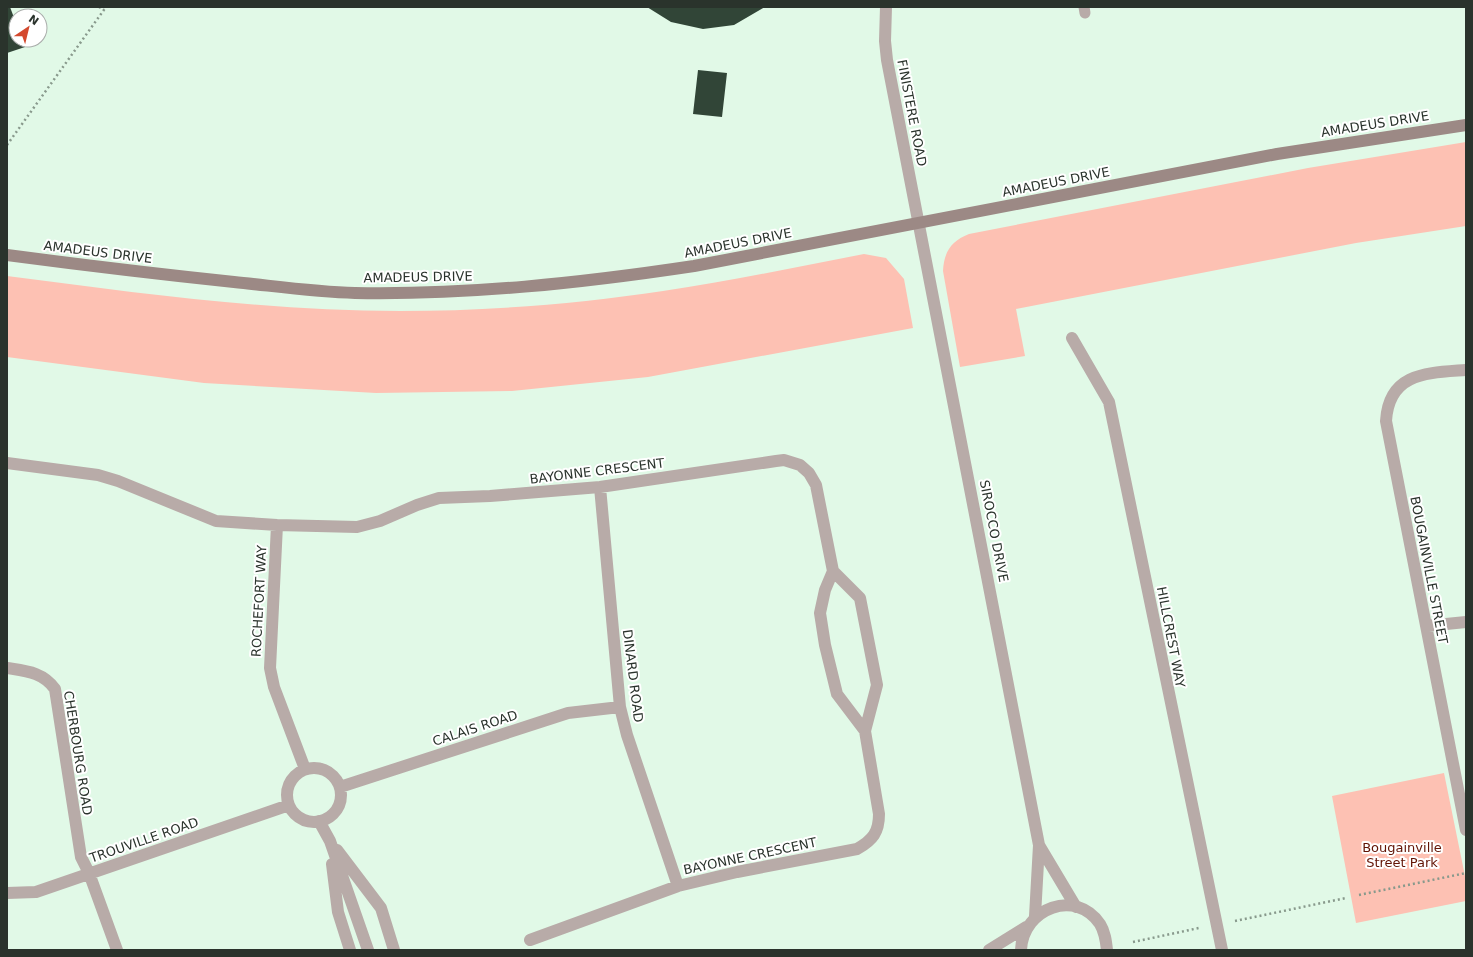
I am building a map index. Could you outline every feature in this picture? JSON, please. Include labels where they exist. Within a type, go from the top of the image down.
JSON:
[{"type":"street","name":"FINISTERE ROAD","points":[[886,7],[885,41],[887,60],[919,223]]},
{"type":"street","name":"AMADEUS DRIVE","points":[[7,255],[141,272],[355,293],[473,291],[600,280],[694,266],[1277,154],[1466,125]]},
{"type":"street","name":"SIROCCO DRIVE","points":[[919,223],[1039,845],[1035,916]]},
{"type":"street","name":"HILLCREST WAY","points":[[1072,338],[1110,402],[1222,950]]},
{"type":"street","name":"BOUGAINVILLE STREET","points":[[1466,370],[1424,374],[1411,378],[1401,385],[1393,395],[1386,412],[1386,421],[1466,830]]},
{"type":"street","name":"BAYONNE CRESCENT","points":[[7,463],[98,475],[118,481],[216,521],[357,528],[380,521],[417,505],[438,498],[490,496],[600,486],[784,460],[800,464],[809,473],[816,485],[833,571],[860,598],[877,685],[865,731],[880,814],[879,826],[866,844],[857,849],[737,872],[678,886],[530,940]]},
{"type":"street","name":"DINARD ROAD","points":[[600,486],[620,707],[627,735],[678,886]]},
{"type":"street","name":"ROCHEFORT WAY","points":[[282,525],[270,668],[274,687],[305,769]]},
{"type":"street","name":"BAYONNE CRESCENT","points":[[833,571],[825,590],[820,613],[825,645],[837,694],[865,731]]},
{"type":"street","points":[[1426,626],[1466,622]]},
{"type":"street","name":"CHERBOURG ROAD","points":[[7,668],[36,673],[49,681],[55,690],[80,857],[89,873],[117,950]]},
{"type":"street","name":"CALAIS ROAD","points":[[340,786],[568,713],[620,707]]},
{"type":"street","points":[[316,768],[326,771],[335,777],[340,786],[341,798],[337,808],[330,816],[319,821],[312,822],[298,817],[289,805],[287,790],[289,783],[293,777],[305,769],[316,768]]},
{"type":"street","name":"TROUVILLE ROAD","points":[[7,893],[36,892],[289,805]]},
{"type":"street","points":[[319,821],[330,841],[381,908],[394,950]]},
{"type":"street","points":[[330,841],[338,912],[350,950]]},
{"type":"street","points":[[330,841],[368,950]]},
{"type":"street","name":"SIROCCO DRIVE","points":[[1039,845],[1076,907]]},
{"type":"street","points":[[989,950],[1026,927],[1035,916],[1047,909],[1061,906],[1076,907],[1089,913],[1099,923],[1106,936],[1107,950]]},
{"type":"street","points":[[1021,950],[1026,927]]},
{"type":"path","points":[[99,7],[104,10]]},
{"type":"path","points":[[7,145],[106,7]]},
{"type":"path","points":[[1359,895],[1466,873]]},
{"type":"path","points":[[1133,942],[1346,898]]},
{"type":"green space","points":[[1466,142],[1466,226],[1356,243],[1016,309],[1025,356],[960,367],[943,271],[945,258],[950,248],[957,240],[969,234],[1308,168]]},
{"type":"green space","points":[[864,254],[886,258],[904,279],[913,328],[648,377],[512,391],[376,393],[204,383],[7,357],[7,276],[203,300],[301,308],[433,311],[532,306],[631,296],[764,274]]},
{"type":"green space","name":"Bougainville Street Park","points":[[1444,773],[1466,881],[1466,901],[1356,923],[1332,796]]},
{"type":"building","points":[[7,7],[10,7],[8,8],[8,48],[22,48],[7,53]]},
{"type":"building","points":[[647,7],[765,7],[734,25],[703,29],[671,22]]},
{"type":"building","points":[[698,70],[727,73],[722,117],[693,114]]}]
